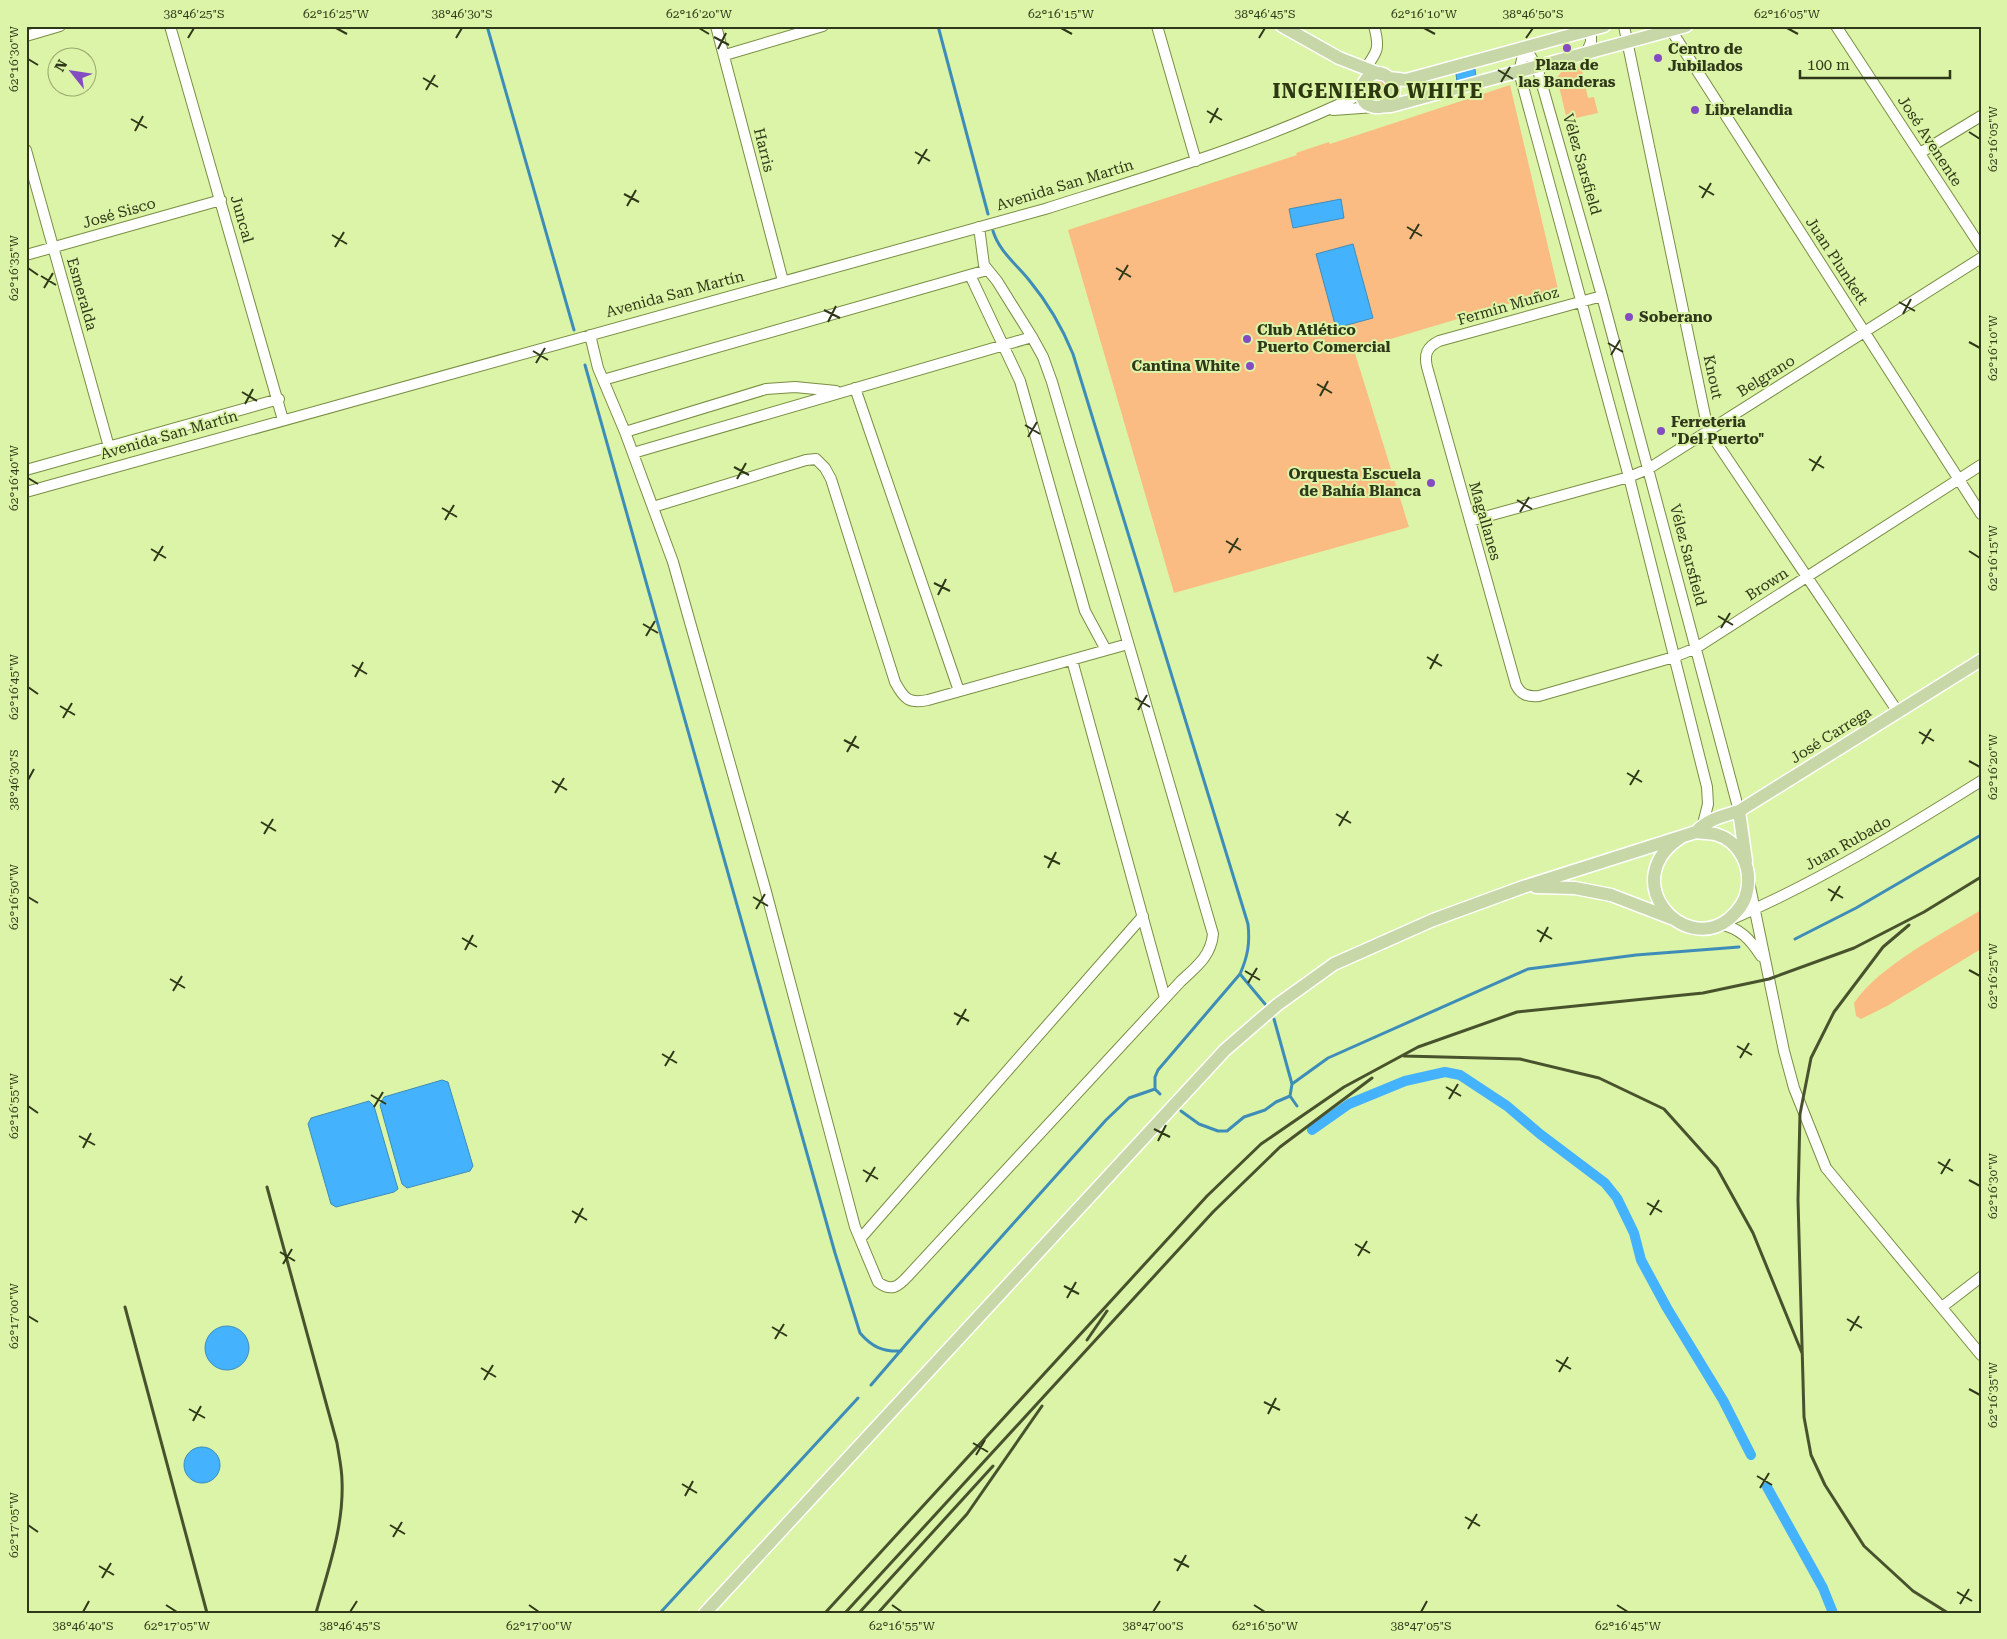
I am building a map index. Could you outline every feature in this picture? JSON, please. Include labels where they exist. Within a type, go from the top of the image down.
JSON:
[{"type":"main road","points":[[1282,26],[1339,58],[1384,76],[1406,80],[1595,27]]},
{"type":"main road","name":"Avenida San Martín","points":[[1378,107],[1405,103],[1586,54],[1669,28],[1686,26]]},
{"type":"main road","points":[[1339,58],[1352,71],[1366,103],[1378,107],[1386,104],[1393,97],[1394,87],[1384,76]]},
{"type":"main road","name":"Avenida San Martín","points":[[1361,92],[1366,78],[1370,75],[1384,76]]},
{"type":"main road","name":"José Carrega","points":[[1700,828],[1739,812],[1981,660]]},
{"type":"main road","name":"Vélez Sarsfield","points":[[1739,812],[1747,866]]},
{"type":"main road","points":[[705,1613],[1225,1050],[1277,1005],[1334,964],[1433,920],[1523,887],[1683,836],[1700,828],[1729,841],[1740,852],[1747,866],[1749,882],[1746,898],[1738,912],[1722,923],[1700,928],[1687,926],[1602,893],[1575,888],[1523,887]]},
{"type":"main road","points":[[1674,920],[1664,910],[1657,897],[1654,883],[1655,868],[1661,855],[1671,844],[1683,836]]},
{"type":"street","points":[[26,36],[60,26]]},
{"type":"street","name":"Juncal","points":[[170,26],[284,420]]},
{"type":"street","name":"Harris","points":[[716,26],[782,282]]},
{"type":"street","points":[[725,55],[823,26]]},
{"type":"street","points":[[1157,26],[1196,162]]},
{"type":"street","points":[[1365,69],[1377,52],[1378,43],[1374,26]]},
{"type":"street","name":"Knout","points":[[1624,26],[1708,430],[1898,712]]},
{"type":"street","name":"José Avenente","points":[[1836,26],[1981,247]]},
{"type":"street","points":[[1586,54],[1595,27]]},
{"type":"street","name":"Juan Plunkett","points":[[1669,28],[1981,514]]},
{"type":"street","points":[[1525,48],[1519,72],[1629,478],[1706,787],[1708,804],[1700,828]]},
{"type":"street","name":"Vélez Sarsfield","points":[[1525,48],[1538,67],[1602,296],[1739,812]]},
{"type":"street","name":"Avenida San Martín","points":[[26,492],[1045,209],[1196,162],[1327,111],[1361,92]]},
{"type":"street","name":"Avenida San Martín","points":[[1327,111],[1378,107]]},
{"type":"street","points":[[1920,153],[1981,116]]},
{"type":"street","name":"Esmeralda","points":[[26,150],[109,447]]},
{"type":"street","name":"José Sisco","points":[[26,255],[221,200]]},
{"type":"street","points":[[590,335],[603,380],[653,507],[673,562],[690,618],[767,896],[855,1227],[878,1282],[886,1288],[894,1287],[901,1283],[1208,954],[1213,934],[1052,382],[1032,337],[997,281],[984,265],[980,227]]},
{"type":"street","name":"Belgrano","points":[[1470,521],[1629,478],[1648,469],[1981,258]]},
{"type":"street","points":[[603,380],[987,270]]},
{"type":"street","points":[[970,275],[1020,381],[1085,611],[1106,650]]},
{"type":"street","name":"Fermín Muñoz","points":[[1426,352],[1429,347],[1439,341],[1602,296]]},
{"type":"street","points":[[633,453],[1032,337]]},
{"type":"street","name":"Magallanes","points":[[1426,352],[1427,367],[1516,684],[1524,694]]},
{"type":"street","points":[[625,432],[766,389],[795,387],[842,392]]},
{"type":"street","points":[[855,388],[959,691]]},
{"type":"street","name":"Avenida San Martín","points":[[26,470],[279,399]]},
{"type":"street","points":[[653,507],[806,460],[816,459],[826,468],[831,479],[895,682],[902,694],[910,701],[918,702],[1128,644]]},
{"type":"street","name":"Brown","points":[[1524,694],[1539,696],[1674,657],[1696,648],[1981,465]]},
{"type":"street","points":[[1072,660],[1165,998]]},
{"type":"street","name":"Juan Rubado","points":[[1722,923],[1756,909],[1866,852],[1981,781]]},
{"type":"street","points":[[1749,882],[1794,1088],[1826,1168],[1981,1355]]},
{"type":"street","points":[[860,1239],[1143,916]]},
{"type":"street","points":[[1722,923],[1741,931],[1752,941],[1765,961]]},
{"type":"street","points":[[1942,1307],[1981,1277]]},
{"type":"shaded area","points":[[1581,66],[1588,98],[1594,97],[1598,113],[1567,120],[1557,78],[1562,71]]},
{"type":"shaded area","points":[[1373,80],[1381,80],[1387,86],[1387,94],[1381,100],[1373,100],[1367,94],[1367,86]]},
{"type":"shaded area","name":"Club Atlético Puerto Comercial","points":[[1510,85],[1558,289],[1354,350],[1409,527],[1174,593],[1068,230],[1297,155],[1296,153],[1329,142],[1330,144]]},
{"type":"shaded area","points":[[1981,910],[1981,949],[1887,1006],[1861,1019],[1856,1016],[1854,1003],[1879,976],[1913,951]]},
{"type":"water","points":[[1475,69],[1476,77],[1457,82],[1457,71]]},
{"type":"water","points":[[1341,199],[1344,218],[1293,228],[1289,209]]},
{"type":"water","points":[[1353,244],[1373,318],[1336,328],[1316,254]]},
{"type":"water","points":[[442,1080],[448,1082],[473,1166],[470,1171],[407,1188],[402,1184],[380,1105],[384,1097]]},
{"type":"water","points":[[369,1101],[374,1106],[398,1189],[394,1192],[336,1207],[331,1204],[308,1124],[311,1118]]},
{"type":"water","points":[[231,1326],[243,1332],[248,1340],[248,1356],[243,1364],[235,1369],[223,1370],[211,1364],[206,1356],[205,1344],[211,1332],[219,1327]]},
{"type":"water","points":[[202,1447],[209,1448],[215,1452],[219,1458],[219,1472],[215,1478],[209,1482],[202,1483],[195,1482],[189,1478],[185,1472],[184,1465],[185,1458],[189,1452],[195,1448]]},
{"type":"waterway","points":[[487,26],[574,330]]},
{"type":"waterway","points":[[938,26],[988,214]]},
{"type":"waterway","points":[[993,231],[999,245],[1048,306],[1073,354],[1248,924],[1248,949],[1240,974],[1158,1070],[1155,1077],[1155,1089],[1160,1094]]},
{"type":"waterway","points":[[585,365],[835,1253],[860,1333],[878,1348],[889,1351],[901,1351]]},
{"type":"waterway","points":[[1795,939],[1856,908],[1981,835]]},
{"type":"waterway","points":[[1292,1084],[1328,1058],[1528,969],[1636,955],[1739,947]]},
{"type":"waterway","points":[[1240,974],[1265,1004]]},
{"type":"waterway","points":[[1274,1019],[1292,1084],[1290,1096],[1297,1106]]},
{"type":"waterway","points":[[1312,1130],[1349,1104],[1405,1081],[1445,1072],[1460,1075],[1507,1106],[1540,1134],[1605,1183],[1617,1198],[1634,1233],[1641,1260],[1667,1308],[1723,1400],[1751,1455]]},
{"type":"waterway","points":[[871,1385],[1106,1120],[1129,1098],[1155,1089]]},
{"type":"waterway","points":[[1181,1111],[1199,1124],[1218,1131],[1227,1131],[1244,1117],[1265,1110],[1276,1102],[1290,1096]]},
{"type":"waterway","points":[[660,1613],[858,1398]]},
{"type":"waterway","points":[[1767,1487],[1823,1588],[1833,1613]]},
{"type":"railway","points":[[825,1613],[1207,1196],[1261,1144],[1344,1087],[1418,1047],[1517,1012],[1703,993],[1769,979],[1854,948],[1924,912],[1981,877]]},
{"type":"railway","points":[[1909,925],[1883,947],[1834,1012],[1811,1058],[1800,1114],[1798,1200],[1804,1417],[1811,1455],[1825,1485],[1864,1546],[1913,1591],[1948,1613]]},
{"type":"railway","points":[[1404,1056],[1520,1059],[1599,1078],[1664,1109],[1717,1168],[1753,1233],[1802,1353]]},
{"type":"railway","points":[[845,1613],[1213,1212],[1280,1147],[1372,1078]]},
{"type":"railway","points":[[267,1187],[337,1443],[342,1472],[342,1498],[338,1531],[316,1613]]},
{"type":"railway","points":[[125,1307],[207,1613]]},
{"type":"railway","points":[[1087,1340],[1107,1311]]},
{"type":"railway","points":[[878,1613],[967,1514],[1042,1406]]},
{"type":"railway","points":[[859,1613],[993,1466]]},
{"type":"place","name":"Plaza de las Banderas","points":[[1567,48]]},
{"type":"place","name":"Centro de Jubilados","points":[[1658,58]]},
{"type":"place","name":"Librelandia","points":[[1695,110]]},
{"type":"place","name":"Soberano","points":[[1629,317]]},
{"type":"place","name":"Club Atlético Puerto Comercial","points":[[1247,339]]},
{"type":"place","name":"Cantina White","points":[[1250,366]]},
{"type":"place","name":"Ferreteria \"Del Puerto\"","points":[[1661,431]]},
{"type":"place","name":"Orquesta Escuela de Bahía Blanca","points":[[1431,483]]},
{"type":"district","name":"INGENIERO WHITE","points":[[1378,91]]}]
